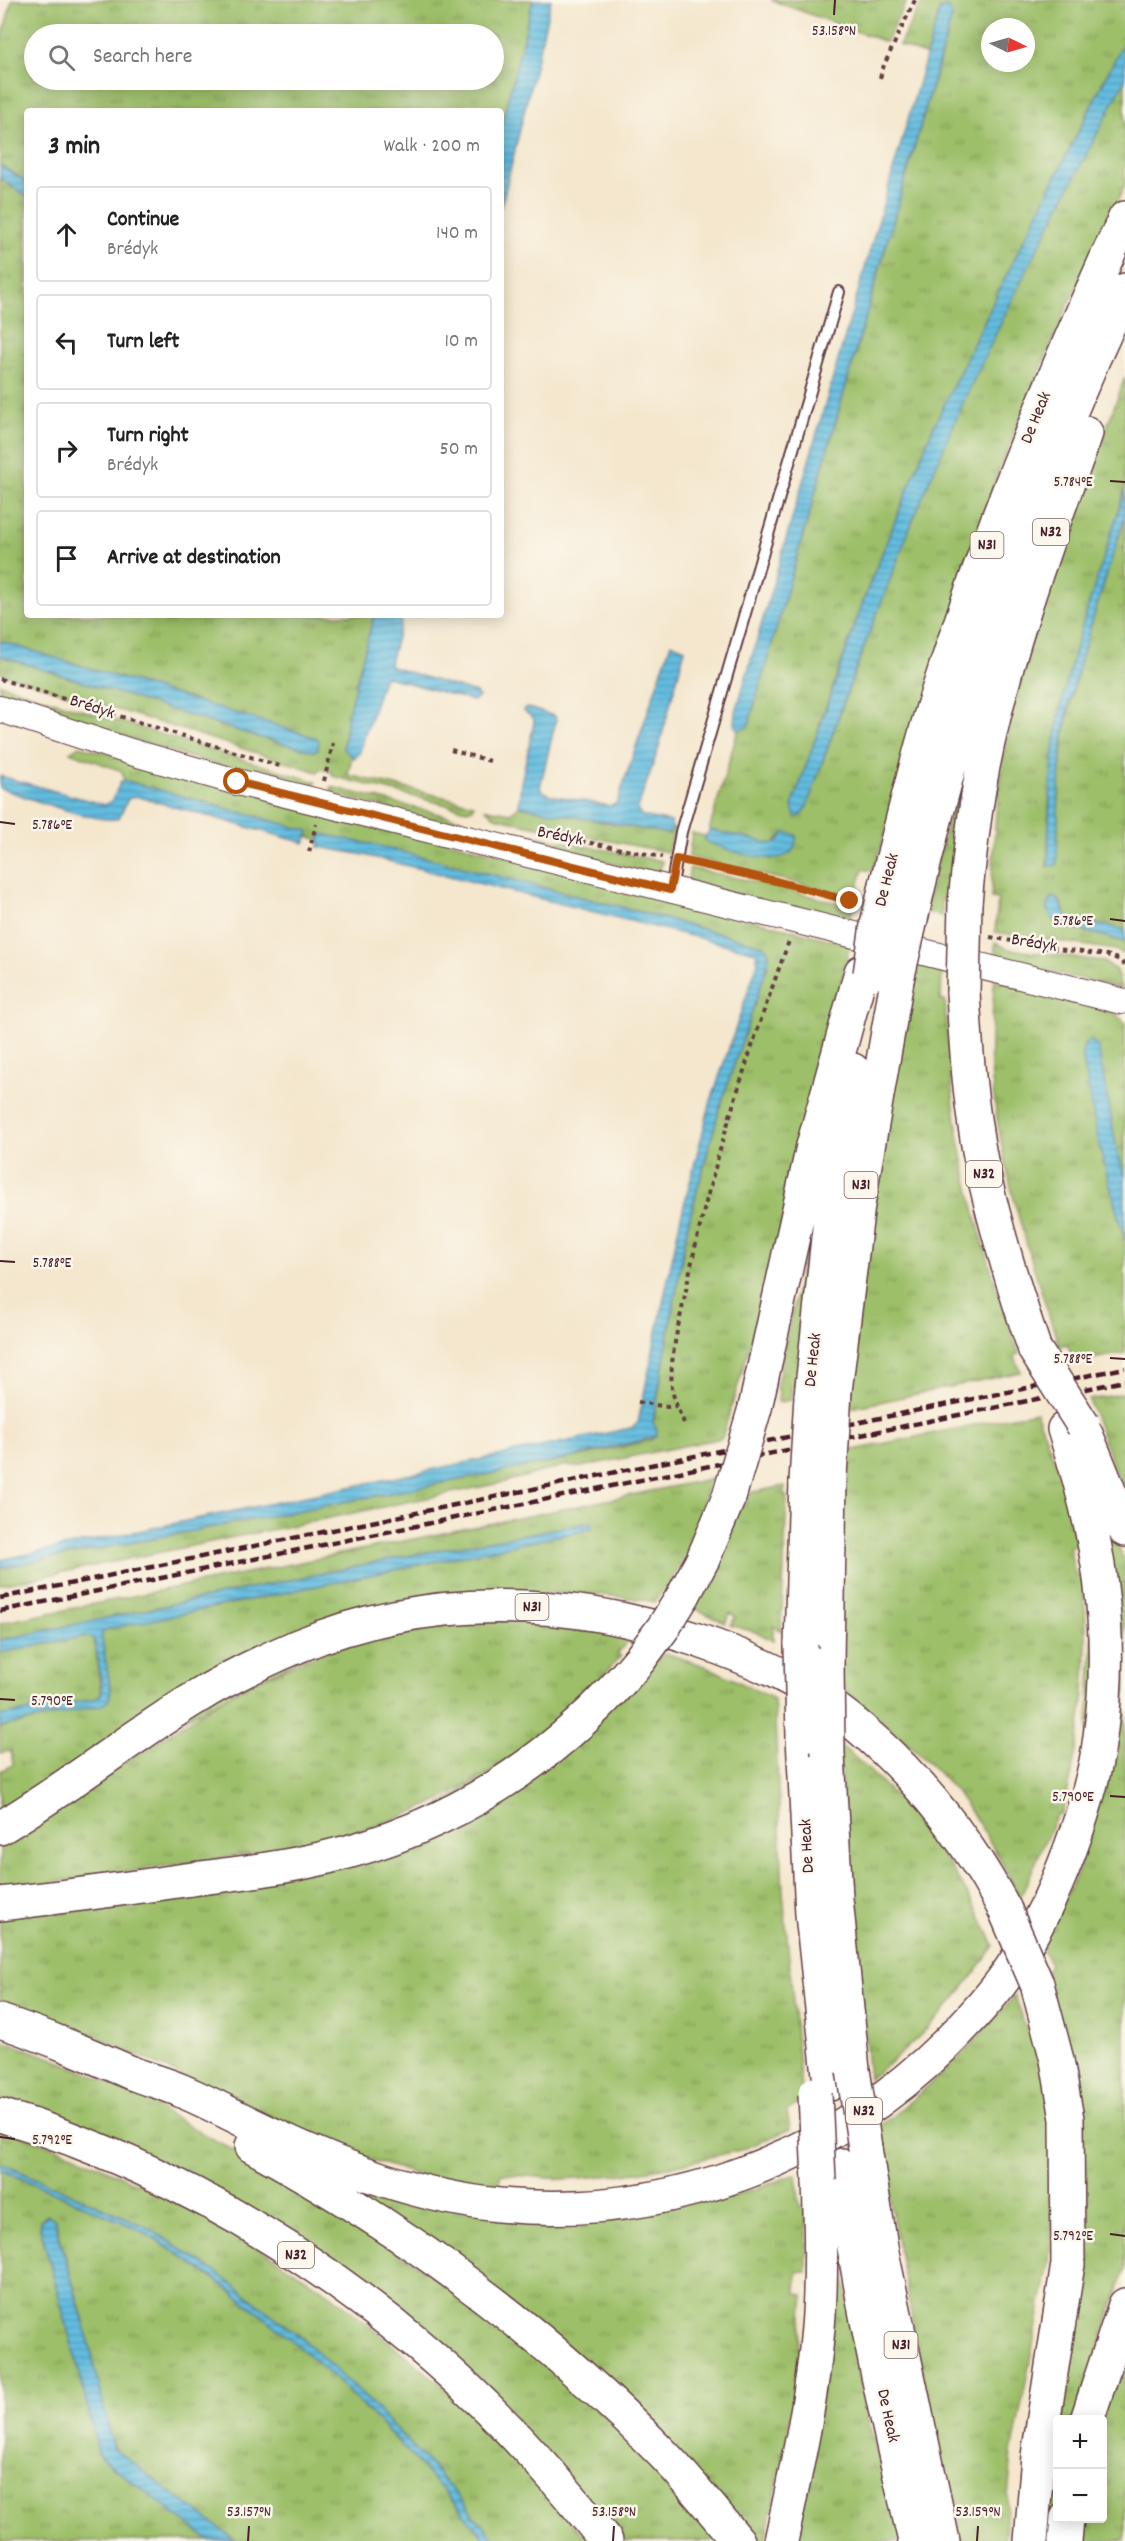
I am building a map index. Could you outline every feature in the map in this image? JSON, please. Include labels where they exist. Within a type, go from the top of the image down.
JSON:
[{"type":"highway","name":"De Heak","points":[[875,905],[938,690],[973,585],[1043,401],[1125,218]]},
{"type":"highway","name":"De Heak","points":[[915,2541],[851,2235],[833,2082],[826,2048],[812,1914],[814,1653],[818,1479],[823,1394],[859,1195],[876,975],[918,893],[959,730],[1006,582],[1071,411],[1125,290]]},
{"type":"highway","name":"N32","points":[[1125,334],[1072,472],[1009,661],[982,771],[969,858],[965,903],[963,993],[970,1088],[981,1160],[999,1237],[1035,1350],[1125,1530]]},
{"type":"highway","name":"N31","points":[[0,1904],[294,1864],[356,1850],[407,1832],[484,1795],[537,1760],[595,1710],[640,1659],[683,1596],[703,1559],[729,1497],[755,1408],[813,1146],[876,975],[875,905]]},
{"type":"highway","name":"N32","points":[[0,2021],[63,2043],[139,2076],[181,2090],[285,2141],[375,2177],[420,2191],[459,2199],[540,2207],[581,2207],[639,2201],[734,2178],[772,2163],[823,2138],[904,2083],[961,2029],[1020,1955],[1048,1902],[1082,1817],[1100,1742],[1107,1659],[1106,1620],[1095,1539],[1073,1427]]},
{"type":"highway","name":"N31","points":[[0,1828],[196,1697],[264,1661],[301,1645],[373,1622],[415,1613],[488,1606],[565,1609],[640,1622],[734,1654],[801,1686],[858,1729],[916,1782],[953,1826],[978,1860],[1005,1910],[1038,1984],[1053,2041],[1068,2136],[1068,2264],[1039,2445],[1031,2541]]},
{"type":"highway","name":"De Heak","points":[[815,1746],[836,1898],[833,2082]]},
{"type":"highway","name":"N32","points":[[139,2076],[176,2105],[324,2188],[458,2276],[533,2335],[603,2396],[665,2457],[738,2541]]},
{"type":"highway","name":"N31","points":[[781,2541],[802,2443],[817,2340],[820,2293],[842,2165],[833,2082]]},
{"type":"highway","name":"N32","points":[[0,2115],[81,2144],[181,2188],[251,2227],[338,2283],[412,2340],[482,2402],[546,2467],[606,2541]]},
{"type":"highway","name":"De Heak","points":[[842,2165],[882,2253],[943,2541]]},
{"type":"highway","name":"N31","points":[[1017,2541],[1031,2421],[1056,2263],[1067,2214]]},
{"type":"highway","points":[[1089,2415],[1125,2305]]},
{"type":"highway","points":[[1065,2541],[1067,2523]]},
{"type":"street","name":"Brédyk","points":[[0,709],[131,752],[237,782],[1124,1003]]},
{"type":"lane","points":[[670,890],[681,832],[839,292]]},
{"type":"path","points":[[880,78],[915,0]]},
{"type":"path","name":"Brédyk","points":[[0,679],[291,769]]},
{"type":"path","points":[[326,771],[333,743]]},
{"type":"path","points":[[451,750],[493,762]]},
{"type":"path","points":[[313,776],[334,783]]},
{"type":"path","points":[[309,852],[318,814]]},
{"type":"path","name":"Brédyk","points":[[575,840],[676,859],[875,905]]},
{"type":"path","points":[[684,1423],[676,1406],[672,1387],[675,1349],[704,1204],[739,1084],[797,921]]},
{"type":"path","name":"Brédyk","points":[[987,936],[1107,955],[1120,960],[1125,966]]},
{"type":"path","points":[[640,1402],[658,1406],[676,1406]]},
{"type":"green space","points":[[12,0],[533,0],[504,115],[504,108],[24,108],[24,180],[0,165],[0,45]]},
{"type":"green space","points":[[771,0],[907,0],[886,42]]},
{"type":"green space","points":[[923,0],[1125,0],[1125,39],[932,430],[868,588],[820,723],[806,809],[881,600],[943,446],[1023,276],[1125,80],[1125,185],[1061,320],[996,478],[873,871],[863,869],[855,897],[689,857],[689,854],[692,833],[705,836],[705,841],[772,859],[782,835],[773,844],[709,831],[738,730],[748,727],[952,17],[940,9],[927,56],[899,45]]},
{"type":"green space","points":[[0,178],[24,195],[24,618],[373,618],[347,718],[343,749],[352,756],[348,775],[474,804],[473,808],[467,810],[332,776],[332,772],[320,769],[318,772],[0,673],[0,656],[261,738],[314,751],[307,735],[0,641]]},
{"type":"green space","points":[[1125,377],[1125,489],[1089,607],[1054,753],[1049,806],[1048,866],[1057,864],[1061,762],[1071,701],[1089,632],[1125,517],[1125,930],[1067,918],[1063,912],[1062,903],[1058,924],[1125,942],[1125,955],[1116,950],[995,932],[998,899],[991,898],[996,812],[1006,743],[1021,675],[1048,588]]},
{"type":"green space","points":[[0,684],[42,698],[38,709],[0,697]]},
{"type":"green space","points":[[46,699],[316,782],[313,789],[196,759],[42,711]]},
{"type":"green space","points":[[976,709],[950,899],[942,898],[942,916],[925,912]]},
{"type":"green space","points":[[79,746],[850,945],[766,1292],[722,1438],[581,1467],[563,1466],[505,1482],[0,1585],[0,1568],[562,1460],[651,1440],[657,1430],[653,1423],[688,1224],[720,1107],[767,967],[769,954],[765,946],[640,912],[375,845],[321,835],[320,840],[307,836],[308,831],[124,781],[122,771],[70,752]]},
{"type":"green space","points":[[331,787],[464,820],[456,825],[332,794]]},
{"type":"green space","points":[[519,806],[668,834],[672,829],[676,829],[667,852],[528,825],[495,817],[486,809],[511,813]]},
{"type":"green space","points":[[488,827],[662,861],[659,875],[492,833]]},
{"type":"green space","points":[[690,868],[765,884],[853,907],[848,923],[691,883],[688,879]]},
{"type":"green space","points":[[995,942],[1007,949],[1102,961],[1116,970],[1121,988],[995,959]]},
{"type":"green space","points":[[913,963],[942,970],[941,1000],[945,1001],[951,1081],[963,1160],[981,1234],[1019,1354],[1014,1355],[1021,1372],[846,1409],[846,1369]]},
{"type":"green space","points":[[994,980],[1112,1011],[1125,1023],[1125,1177],[1117,1150],[1099,1145],[1125,1241],[1125,1353],[1075,1362],[1067,1344],[1059,1346],[1016,1208],[1000,1139],[991,1067]]},
{"type":"green space","points":[[833,1117],[802,1386],[792,1386],[791,1400],[778,1402],[779,1389],[776,1389]]},
{"type":"green space","points":[[1125,1393],[1125,1499],[1089,1400]]},
{"type":"green space","points":[[1036,1412],[1059,1471],[1078,1546],[1069,1547],[1075,1575],[1082,1575],[1086,1666],[1080,1725],[1062,1815],[1057,1814],[1020,1898],[982,1829],[955,1791],[914,1749],[839,1685],[843,1452]]},
{"type":"green space","points":[[710,1479],[699,1514],[704,1515],[702,1521],[667,1590],[663,1589],[655,1602],[595,1594],[564,1593],[504,1594],[413,1601],[0,1813],[0,1771],[13,1765],[11,1751],[0,1753],[0,1727],[102,1705],[102,1632],[592,1529],[592,1522],[401,1557],[0,1640],[0,1623]]},
{"type":"green space","points":[[785,1486],[784,1496],[787,1496],[781,1631],[773,1626],[773,1641],[759,1633],[730,1625],[735,1616],[730,1613],[725,1623],[694,1608],[738,1505],[745,1506],[749,1493]]},
{"type":"green space","points":[[1100,1505],[1125,1562],[1125,2269],[1076,2415],[1057,2415],[1062,2370],[1046,1971],[1050,1965],[1042,1946],[1080,1867]]},
{"type":"green space","points":[[524,1619],[634,1634],[617,1654],[621,1656],[577,1704],[508,1761],[440,1800],[401,1817],[351,1834],[291,1848],[0,1890],[0,1843],[236,1690],[342,1644],[417,1627]]},
{"type":"green space","points":[[85,1636],[92,1638],[95,1642],[101,1695],[94,1699],[0,1716],[0,1653]]},
{"type":"green space","points":[[665,1653],[708,1667],[774,1699],[783,1892],[802,2101],[787,2111],[790,2129],[744,2149],[669,2167],[617,2175],[563,2179],[501,2174],[497,2189],[424,2177],[354,2154],[106,2041],[70,2026],[0,2003],[0,1914],[358,1861]]},
{"type":"green space","points":[[840,1745],[887,1788],[929,1836],[964,1888],[994,1945],[967,1983],[937,2018],[905,2050],[869,2079],[840,1763]]},
{"type":"green space","points":[[1015,1995],[1023,2023],[1039,2043],[1053,2137],[1053,2213],[1049,2263],[1012,2453],[1004,2541],[954,2541],[876,2129],[949,2066]]},
{"type":"green space","points":[[0,2040],[57,2060],[152,2101],[169,2115],[264,2167],[373,2233],[526,2344],[656,2465],[717,2541],[617,2541],[419,2332],[0,2105]]},
{"type":"green space","points":[[0,2128],[76,2155],[212,2219],[331,2294],[473,2411],[588,2541],[496,2541],[437,2472],[374,2406],[301,2337],[215,2271],[147,2227],[0,2163]]},
{"type":"green space","points":[[310,2165],[379,2192],[714,2197],[715,2203],[796,2174],[800,2207],[807,2207],[807,2272],[797,2272],[796,2294],[804,2295],[795,2394],[766,2541],[752,2541]]},
{"type":"green space","points":[[0,2170],[130,2225],[195,2265],[241,2299],[329,2373],[370,2413],[410,2454],[487,2541],[236,2541],[118,2453],[112,2443],[86,2330],[55,2219],[48,2215],[40,2220],[40,2227],[79,2371],[99,2456],[210,2541],[0,2541]]},
{"type":"green space","points":[[827,2188],[867,2415],[879,2461],[890,2480],[904,2541],[793,2541]]},
{"type":"green space","points":[[1125,2338],[1125,2541],[1076,2541],[1078,2523],[1107,2523],[1107,2415],[1103,2415]]},
{"type":"green space","points":[[1053,2451],[1053,2523],[1056,2523],[1054,2541],[1043,2541]]},
{"type":"water","points":[[533,0],[551,0],[504,196],[504,115]]},
{"type":"water","points":[[945,7],[950,9],[952,17],[748,727],[738,730],[735,726],[736,712],[940,9]]},
{"type":"water","points":[[1125,39],[1125,80],[1030,263],[966,396],[913,520],[851,681],[806,809],[801,816],[795,817],[792,806],[868,588],[932,430]]},
{"type":"water","points":[[0,165],[24,180],[24,195],[0,178]]},
{"type":"water","points":[[1125,489],[1125,517],[1070,701],[1061,762],[1057,865],[1048,866],[1053,762],[1062,701],[1083,621]]},
{"type":"water","points":[[373,618],[402,618],[389,666],[476,693],[479,697],[473,701],[384,676],[359,754],[354,758],[343,749],[347,717]]},
{"type":"water","points":[[0,641],[317,738],[318,749],[314,751],[261,738],[0,656]]},
{"type":"water","points":[[671,643],[685,649],[658,750],[637,810],[642,816],[671,822],[672,829],[669,834],[519,806],[521,783],[534,723],[534,719],[523,710],[528,708],[555,716],[556,720],[540,787],[542,791],[550,795],[610,806],[617,803]]},
{"type":"water","points":[[0,776],[105,805],[112,801],[121,781],[127,781],[309,831],[305,843],[136,796],[128,799],[119,818],[96,818],[61,809],[0,788]]},
{"type":"water","points":[[711,830],[773,844],[778,842],[785,832],[796,835],[794,848],[787,855],[760,858],[728,850],[705,841],[705,836]]},
{"type":"water","points":[[321,834],[375,845],[765,946],[769,954],[767,967],[720,1107],[688,1224],[653,1422],[657,1430],[656,1437],[562,1460],[0,1568],[0,1560],[631,1428],[638,1423],[680,1221],[710,1104],[758,962],[756,952],[364,855],[319,847]]},
{"type":"water","points":[[1052,897],[1060,901],[1067,918],[1125,930],[1125,942],[1058,924],[1052,919],[1048,908]]},
{"type":"water","points":[[1091,1040],[1098,1047],[1117,1150],[1125,1177],[1125,1241],[1099,1145],[1082,1054],[1084,1045]]},
{"type":"water","points":[[592,1522],[592,1529],[109,1629],[102,1632],[102,1639],[111,1691],[109,1700],[102,1705],[90,1708],[0,1727],[0,1716],[94,1699],[101,1695],[102,1688],[95,1642],[92,1638],[85,1636],[0,1653],[0,1640],[401,1557]]},
{"type":"water","points":[[0,2163],[147,2227],[215,2271],[301,2337],[374,2406],[437,2472],[496,2541],[487,2541],[410,2454],[329,2373],[241,2299],[195,2265],[141,2231],[0,2170]]},
{"type":"water","points":[[48,2215],[54,2219],[86,2330],[114,2449],[236,2541],[210,2541],[99,2456],[40,2226],[40,2221]]},
{"type":"railway","points":[[0,1598],[1125,1368]]},
{"type":"railway","points":[[0,1611],[1125,1381]]},
{"type":"route","points":[[237,782],[670,890],[676,859],[776,881],[850,901]]}]
